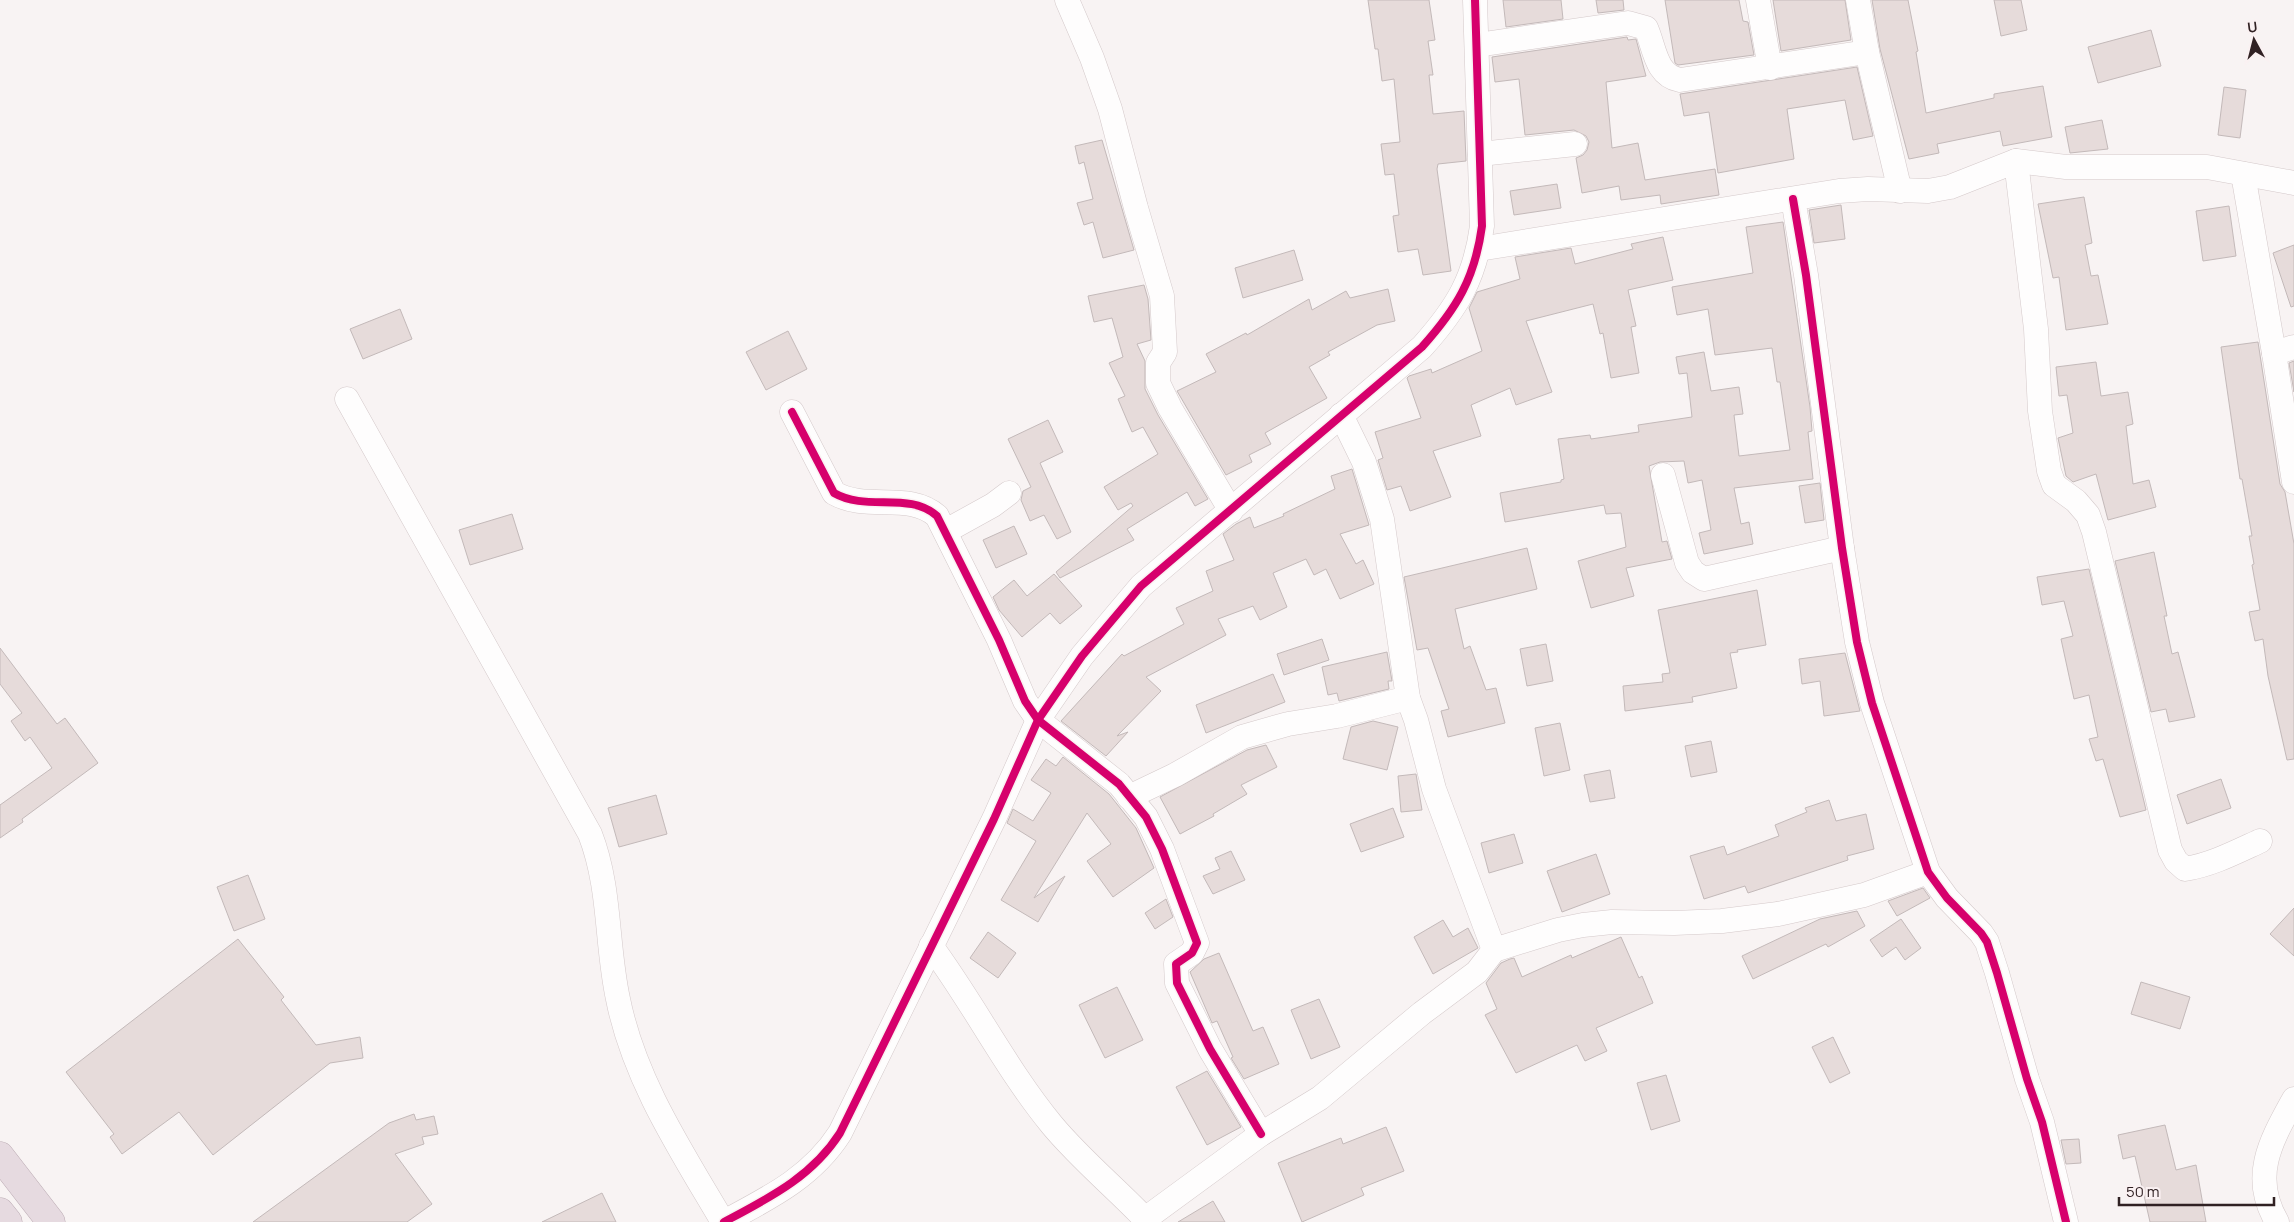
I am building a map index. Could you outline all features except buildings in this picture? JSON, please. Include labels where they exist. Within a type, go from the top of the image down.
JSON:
[{"type":"highway","points":[[0,1156],[51,1222]]},
{"type":"highway","points":[[0,1212],[8,1222]]},
{"type":"street","points":[[1067,0],[1092,58],[1110,109],[1162,296],[1165,352],[1158,363],[1158,383],[1170,408],[1231,511]]},
{"type":"street","points":[[347,399],[590,834],[604,876],[618,999],[632,1047],[660,1115],[723,1222],[782,1190],[804,1175],[828,1151],[840,1133],[930,946],[994,819],[1038,720],[1082,656],[1140,586],[1231,511],[1422,347],[1458,304],[1469,281],[1479,250],[1482,226],[1476,0]]},
{"type":"street","points":[[1758,0],[1770,68]]},
{"type":"street","points":[[1858,0],[1867,52],[1900,191]]},
{"type":"street","points":[[1477,45],[1609,26],[1637,24],[1646,28],[1662,71],[1669,78],[1680,80],[1867,52]]},
{"type":"street","points":[[1480,154],[1575,144]]},
{"type":"street","points":[[1479,250],[1839,191],[1928,191],[1950,187],[2016,161],[2066,167],[2207,167],[2294,183]]},
{"type":"street","points":[[2016,161],[2036,329],[2040,411],[2050,471],[2054,485],[2076,501],[2088,515],[2094,532],[2170,850],[2176,861],[2185,869],[2198,867],[2260,841]]},
{"type":"street","points":[[2243,174],[2284,350],[2294,482]]},
{"type":"street","points":[[1793,199],[1806,275],[1842,548],[1857,642],[1872,703],[1928,872],[1947,898],[1981,933],[1987,942],[2042,1122],[2066,1222]]},
{"type":"street","points":[[792,412],[834,494],[847,501],[910,502],[927,507],[937,516],[998,640],[1018,688],[1038,720],[1119,784],[1146,817],[1162,849],[1195,937],[1195,948],[1176,964],[1177,983],[1210,1048],[1261,1134]]},
{"type":"street","points":[[1341,415],[1364,462],[1382,519],[1408,698],[1416,720],[1434,789],[1494,950]]},
{"type":"street","points":[[1663,474],[1687,563],[1693,572],[1704,579],[1842,548]]},
{"type":"street","points":[[946,531],[993,505],[1009,493]]},
{"type":"street","points":[[1129,797],[1175,775],[1242,737],[1288,724],[1337,716],[1408,698]]},
{"type":"street","points":[[930,946],[966,997],[1005,1060],[1053,1126],[1146,1220],[1261,1134],[1320,1098],[1477,972],[1494,950],[1558,930],[1592,924],[1612,922],[1674,923],[1722,921],[1778,914],[1864,895],[1928,872]]},
{"type":"street","points":[[2277,1222],[2268,1207],[2263,1187],[2266,1163],[2271,1141],[2294,1099]]},
{"type":"cycle path","points":[[724,1222],[773,1195],[803,1174],[829,1148],[840,1133],[994,819],[1038,720],[1082,656],[1141,586],[1422,347],[1455,305],[1475,261],[1482,226],[1475,0]]},
{"type":"cycle path","points":[[1793,199],[1806,275],[1842,548],[1857,642],[1872,703],[1928,872],[1947,898],[1981,933],[1987,942],[2027,1079],[2042,1122],[2066,1222]]},
{"type":"cycle path","points":[[792,412],[834,493],[860,501],[914,505],[926,509],[937,516],[999,640],[1025,701],[1038,720],[1119,784],[1146,817],[1162,849],[1197,943],[1192,953],[1176,964],[1177,983],[1210,1049],[1261,1134]]}]
